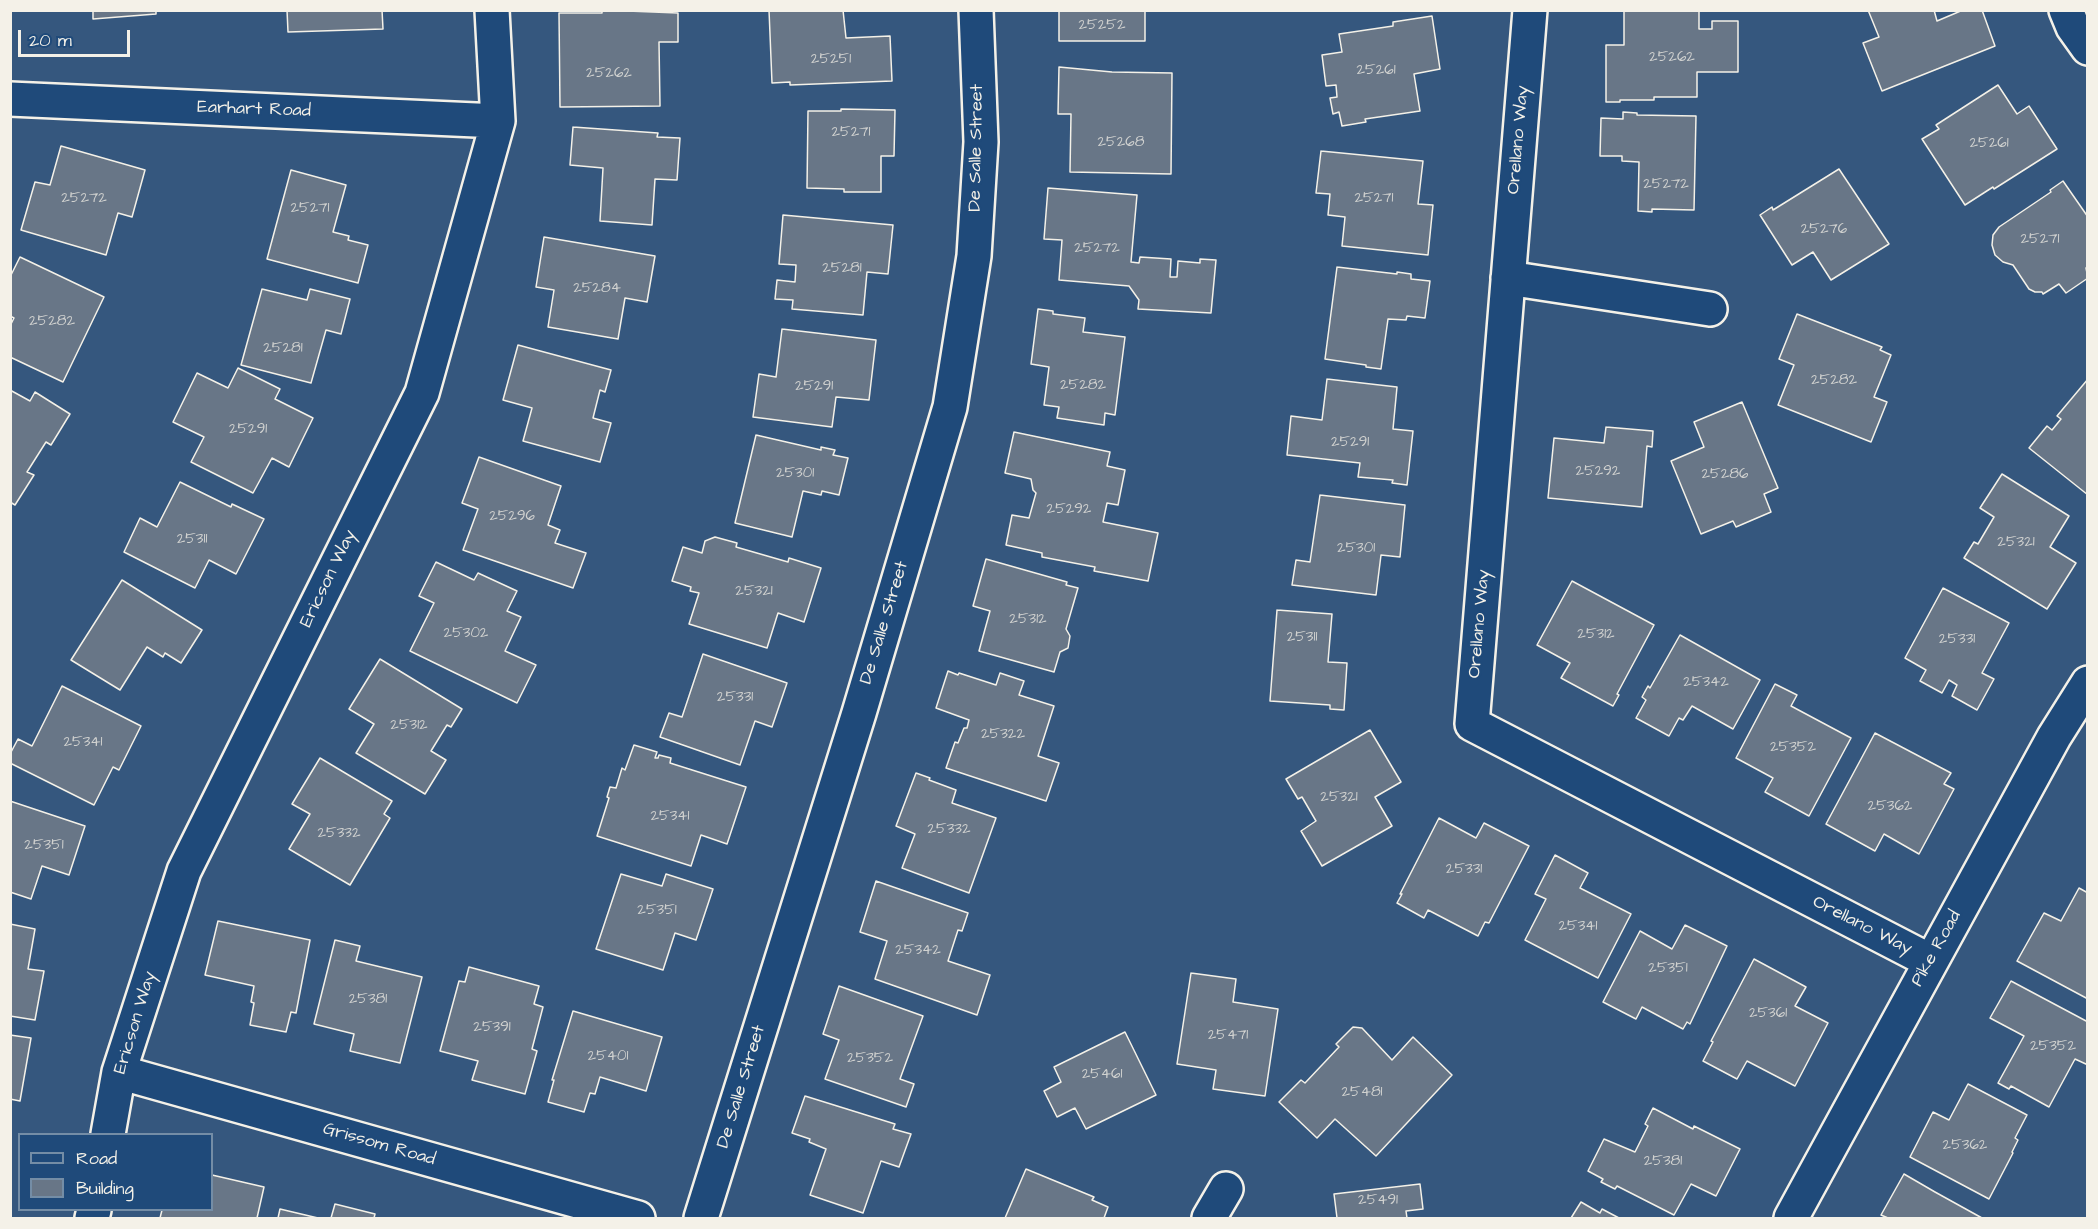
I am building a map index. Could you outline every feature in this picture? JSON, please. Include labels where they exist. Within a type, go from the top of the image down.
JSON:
[{"type":"street","name":"Ericson Way","points":[[108,1133],[119,1072],[184,871],[422,393],[498,121],[492,10]]},
{"type":"street","name":"De Salle Street","points":[[701,1218],[859,713],[950,407],[974,256],[981,142],[976,10]]},
{"type":"street","name":"Orellano Way","points":[[1530,10],[1472,724],[1930,961]]},
{"type":"street","points":[[2067,10],[2073,27],[2088,48]]},
{"type":"street","name":"Earhart Road","points":[[10,99],[498,121]]},
{"type":"street","points":[[1508,278],[1710,309]]},
{"type":"street","name":"Pike Road","points":[[1791,1218],[2054,737],[2088,683]]},
{"type":"street","name":"Grissom Road","points":[[119,1072],[638,1218]]},
{"type":"street","points":[[1209,1218],[1226,1189]]},
{"type":"building","points":[[93,10],[156,10],[156,14],[93,19]]},
{"type":"building","points":[[287,10],[382,10],[383,29],[288,32]]},
{"type":"building","points":[[602,10],[678,13],[678,42],[659,42],[660,106],[560,107],[559,13],[602,13]]},
{"type":"building","points":[[769,10],[843,10],[846,38],[890,36],[892,81],[790,85],[790,82],[772,83]]},
{"type":"building","points":[[1059,10],[1145,10],[1145,41],[1059,41]]},
{"type":"building","points":[[1624,10],[1699,10],[1699,29],[1712,29],[1712,21],[1738,21],[1738,72],[1697,72],[1697,97],[1654,97],[1654,100],[1606,102],[1606,45],[1624,45]]},
{"type":"building","points":[[1868,10],[1934,10],[1937,21],[1963,10],[1982,10],[1995,46],[1882,91],[1863,43],[1879,37]]},
{"type":"building","points":[[1432,16],[1440,69],[1414,74],[1420,111],[1365,119],[1366,122],[1342,126],[1339,112],[1333,114],[1330,98],[1337,97],[1336,85],[1326,86],[1322,55],[1342,52],[1339,34],[1393,26],[1393,22]]},
{"type":"building","points":[[1059,67],[1112,72],[1172,73],[1171,174],[1070,172],[1071,114],[1058,114]]},
{"type":"building","points":[[1998,85],[2017,114],[2029,106],[2057,149],[1965,205],[1922,139],[1939,129],[1936,125]]},
{"type":"building","points":[[841,109],[895,110],[894,156],[881,156],[881,192],[844,192],[844,189],[807,188],[808,111],[841,111]]},
{"type":"building","points":[[1623,112],[1637,113],[1637,115],[1696,116],[1694,210],[1638,211],[1639,162],[1622,161],[1622,156],[1600,156],[1601,118],[1623,119]]},
{"type":"building","points":[[573,127],[658,133],[657,137],[680,138],[677,180],[655,179],[652,225],[600,221],[603,168],[570,165]]},
{"type":"building","points":[[61,146],[145,170],[132,217],[118,213],[106,255],[21,230],[35,182],[50,185]]},
{"type":"building","points":[[1321,151],[1423,161],[1418,204],[1433,205],[1428,255],[1342,246],[1345,217],[1328,215],[1330,194],[1316,193]]},
{"type":"building","points":[[1839,169],[1889,244],[1831,280],[1813,252],[1792,265],[1760,215],[1772,207],[1773,210]]},
{"type":"building","points":[[291,170],[346,185],[333,232],[349,236],[348,240],[368,245],[358,283],[267,259]]},
{"type":"building","points":[[2063,181],[2088,217],[2088,267],[2086,268],[2088,278],[2066,293],[2059,284],[2043,294],[2029,289],[2013,265],[2003,262],[1995,255],[1992,245],[1993,235],[1999,227],[2051,192],[2050,190]]},
{"type":"building","points":[[1048,188],[1137,195],[1131,262],[1139,263],[1140,257],[1171,259],[1170,277],[1177,277],[1178,261],[1200,263],[1200,259],[1216,260],[1211,313],[1138,309],[1139,300],[1129,286],[1059,280],[1062,240],[1044,239]]},
{"type":"building","points":[[783,215],[893,225],[888,274],[867,272],[863,315],[792,309],[793,300],[775,299],[777,280],[795,282],[796,265],[779,264]]},
{"type":"building","points":[[544,237],[655,256],[647,302],[625,298],[618,339],[548,327],[554,290],[536,287]]},
{"type":"building","points":[[20,257],[104,297],[63,382],[10,357],[10,326],[14,318],[10,316],[10,277]]},
{"type":"building","points":[[1337,267],[1411,274],[1411,279],[1430,281],[1425,318],[1407,316],[1406,320],[1388,319],[1381,369],[1325,359]]},
{"type":"building","points":[[262,289],[307,300],[310,289],[350,299],[341,334],[326,330],[311,383],[241,365]]},
{"type":"building","points":[[1038,309],[1053,311],[1053,314],[1085,318],[1083,332],[1125,337],[1115,415],[1105,413],[1104,425],[1057,418],[1059,407],[1044,405],[1049,367],[1031,364]]},
{"type":"building","points":[[1797,314],[1882,347],[1880,350],[1891,355],[1874,397],[1887,402],[1871,442],[1778,405],[1794,365],[1779,359]]},
{"type":"building","points":[[782,329],[876,340],[869,400],[836,397],[832,427],[753,417],[759,374],[776,377]]},
{"type":"building","points":[[518,345],[611,370],[605,392],[600,390],[593,418],[611,423],[600,462],[523,441],[532,408],[503,400]]},
{"type":"building","points":[[238,368],[280,389],[275,399],[313,418],[289,467],[272,458],[253,493],[191,462],[204,437],[173,422],[197,373],[228,388]]},
{"type":"building","points":[[1327,379],[1397,387],[1393,429],[1413,431],[1407,485],[1392,483],[1393,480],[1358,477],[1360,463],[1287,455],[1291,416],[1322,420]]},
{"type":"building","points":[[2088,379],[2088,495],[2029,448],[2047,426],[2052,430],[2061,419],[2057,416]]},
{"type":"building","points":[[10,390],[30,401],[35,392],[70,414],[51,445],[46,442],[27,472],[34,475],[15,505],[10,502]]},
{"type":"building","points":[[1742,402],[1778,488],[1764,494],[1771,512],[1736,527],[1733,521],[1701,534],[1671,461],[1704,447],[1694,422]]},
{"type":"building","points":[[1606,427],[1653,431],[1652,447],[1647,446],[1642,507],[1548,498],[1554,438],[1604,443]]},
{"type":"building","points":[[1014,432],[1110,452],[1107,466],[1125,470],[1118,505],[1107,503],[1103,522],[1158,533],[1148,581],[1094,571],[1095,567],[1042,557],[1042,553],[1006,545],[1012,515],[1029,518],[1036,493],[1033,490],[1031,479],[1005,473]]},
{"type":"building","points":[[756,435],[821,450],[821,447],[835,450],[833,455],[848,458],[839,495],[822,491],[821,495],[803,491],[792,537],[735,523]]},
{"type":"building","points":[[479,457],[561,486],[548,525],[560,530],[555,543],[586,553],[573,588],[463,550],[478,509],[462,503]]},
{"type":"building","points":[[2002,474],[2069,516],[2050,547],[2076,563],[2047,609],[1964,558],[1974,542],[1978,544],[1994,517],[1980,508]]},
{"type":"building","points":[[180,482],[231,507],[232,504],[264,519],[236,574],[209,560],[195,588],[124,552],[140,518],[157,527]]},
{"type":"building","points":[[1320,495],[1405,505],[1400,557],[1381,555],[1376,595],[1292,585],[1296,560],[1310,562]]},
{"type":"building","points":[[715,537],[737,543],[736,547],[788,562],[789,558],[821,568],[804,622],[778,613],[767,648],[689,624],[699,593],[690,591],[691,587],[672,581],[683,547],[702,553],[705,541]]},
{"type":"building","points":[[986,559],[1067,582],[1066,585],[1078,588],[1066,629],[1070,636],[1068,648],[1060,652],[1054,672],[979,651],[990,611],[973,606]]},
{"type":"building","points":[[436,562],[474,580],[478,573],[517,591],[507,611],[521,617],[505,651],[536,665],[517,703],[410,651],[434,603],[419,596]]},
{"type":"building","points":[[122,580],[202,630],[181,663],[165,653],[163,657],[147,647],[120,690],[71,660]]},
{"type":"building","points":[[1572,581],[1654,625],[1617,694],[1619,695],[1613,706],[1561,678],[1570,663],[1537,645]]},
{"type":"building","points":[[1943,588],[2009,623],[1982,673],[1994,679],[1977,710],[1952,696],[1957,685],[1949,680],[1942,693],[1920,681],[1926,670],[1905,658]]},
{"type":"building","points":[[1277,610],[1332,614],[1328,662],[1347,663],[1344,710],[1330,709],[1330,705],[1270,701]]},
{"type":"building","points":[[1680,635],[1760,680],[1733,729],[1692,706],[1683,720],[1679,718],[1669,736],[1636,718],[1646,700],[1642,697],[1648,686],[1650,688]]},
{"type":"building","points":[[703,654],[787,683],[772,727],[755,721],[740,765],[660,737],[669,713],[682,717]]},
{"type":"building","points":[[380,659],[462,709],[451,727],[447,725],[431,751],[446,760],[425,794],[356,753],[374,724],[349,709]]},
{"type":"building","points":[[948,671],[996,685],[1000,673],[1024,681],[1019,695],[1054,706],[1038,756],[1059,763],[1046,801],[946,768],[955,742],[958,743],[969,720],[936,708]]},
{"type":"building","points":[[1775,684],[1797,695],[1791,706],[1851,738],[1809,816],[1765,792],[1773,778],[1736,758]]},
{"type":"building","points":[[62,686],[141,726],[119,770],[113,767],[94,805],[10,763],[10,754],[18,739],[32,746]]},
{"type":"building","points":[[1370,730],[1401,782],[1375,797],[1392,826],[1322,866],[1301,831],[1316,821],[1302,797],[1298,799],[1286,779]]},
{"type":"building","points":[[1875,733],[1951,773],[1944,784],[1954,789],[1919,854],[1884,834],[1875,851],[1826,824]]},
{"type":"building","points":[[634,745],[657,752],[655,758],[659,755],[671,758],[670,763],[746,787],[727,844],[701,835],[691,866],[597,836],[609,798],[607,797],[610,787],[616,788],[622,768],[625,770]]},
{"type":"building","points":[[320,758],[392,801],[384,814],[390,818],[350,885],[289,849],[310,814],[292,804]]},
{"type":"building","points":[[916,773],[956,790],[952,803],[996,818],[969,893],[902,868],[915,834],[896,826]]},
{"type":"building","points":[[10,801],[85,826],[69,875],[42,866],[31,899],[10,892]]},
{"type":"building","points":[[1439,818],[1476,838],[1484,823],[1529,846],[1489,923],[1485,922],[1478,936],[1428,910],[1424,918],[1397,903]]},
{"type":"building","points":[[1555,855],[1588,873],[1580,888],[1631,914],[1598,978],[1525,940],[1546,899],[1535,894]]},
{"type":"building","points":[[621,874],[662,886],[666,874],[713,889],[696,940],[675,933],[663,970],[596,949]]},
{"type":"building","points":[[876,881],[968,913],[962,931],[958,930],[948,961],[990,975],[977,1015],[875,979],[887,941],[860,932]]},
{"type":"building","points":[[2079,888],[2088,893],[2088,999],[2017,961],[2044,913],[2061,921]]},
{"type":"building","points":[[218,921],[310,940],[296,1013],[291,1012],[286,1032],[250,1025],[254,986],[205,975]]},
{"type":"building","points":[[10,924],[35,929],[28,969],[44,971],[35,1020],[10,1016]]},
{"type":"building","points":[[1685,925],[1727,946],[1690,1024],[1687,1022],[1683,1029],[1642,1007],[1636,1019],[1603,1002],[1640,931],[1672,949]]},
{"type":"building","points":[[335,940],[360,946],[356,961],[422,977],[400,1063],[350,1051],[354,1034],[314,1024]]},
{"type":"building","points":[[1754,959],[1806,987],[1795,1006],[1828,1023],[1795,1086],[1747,1061],[1737,1079],[1703,1061]]},
{"type":"building","points":[[469,967],[539,986],[534,1004],[543,1007],[532,1049],[537,1051],[525,1094],[472,1080],[478,1061],[440,1051],[459,981],[465,982]]},
{"type":"building","points":[[1191,973],[1236,979],[1233,1002],[1278,1009],[1265,1096],[1213,1089],[1216,1070],[1177,1064]]},
{"type":"building","points":[[2011,981],[2088,1022],[2088,1065],[2075,1059],[2049,1107],[2011,1086],[2009,1089],[1998,1083],[2024,1036],[1990,1018]]},
{"type":"building","points":[[839,986],[923,1016],[900,1079],[914,1084],[906,1107],[825,1079],[839,1040],[823,1034]]},
{"type":"building","points":[[573,1011],[662,1037],[646,1091],[600,1077],[595,1094],[590,1093],[584,1112],[548,1102],[554,1080],[552,1080]]},
{"type":"building","points":[[1353,1027],[1362,1028],[1392,1060],[1413,1037],[1452,1075],[1376,1156],[1335,1119],[1317,1138],[1279,1102],[1301,1080],[1305,1083],[1339,1047],[1336,1044]]},
{"type":"building","points":[[1125,1032],[1156,1095],[1086,1129],[1075,1108],[1057,1117],[1044,1091],[1061,1082],[1054,1067]]},
{"type":"building","points":[[10,1035],[31,1038],[20,1101],[10,1099]]},
{"type":"building","points":[[1968,1084],[2027,1115],[2015,1138],[2018,1140],[2013,1153],[1989,1199],[1910,1157],[1933,1112],[1949,1120]]},
{"type":"building","points":[[805,1096],[895,1124],[893,1129],[911,1134],[899,1167],[881,1161],[863,1213],[810,1195],[826,1149],[809,1142],[810,1139],[792,1133]]},
{"type":"building","points":[[1653,1108],[1693,1129],[1694,1126],[1740,1149],[1716,1196],[1691,1184],[1674,1215],[1617,1186],[1615,1189],[1601,1182],[1603,1179],[1588,1171],[1604,1139],[1635,1152],[1648,1126],[1645,1124]]},
{"type":"building","points":[[1026,1169],[1094,1197],[1092,1200],[1108,1207],[1104,1218],[1005,1218]]},
{"type":"building","points":[[1904,1174],[1982,1218],[1888,1218],[1881,1215]]},
{"type":"building","points":[[213,1175],[264,1187],[257,1218],[160,1218],[162,1211],[213,1211]]},
{"type":"building","points":[[1420,1184],[1423,1209],[1406,1211],[1407,1218],[1337,1218],[1334,1194]]},
{"type":"building","points":[[1581,1202],[1600,1213],[1602,1209],[1619,1218],[1571,1218]]},
{"type":"building","points":[[335,1204],[375,1214],[374,1218],[331,1218]]},
{"type":"building","points":[[280,1209],[318,1218],[278,1218]]}]
